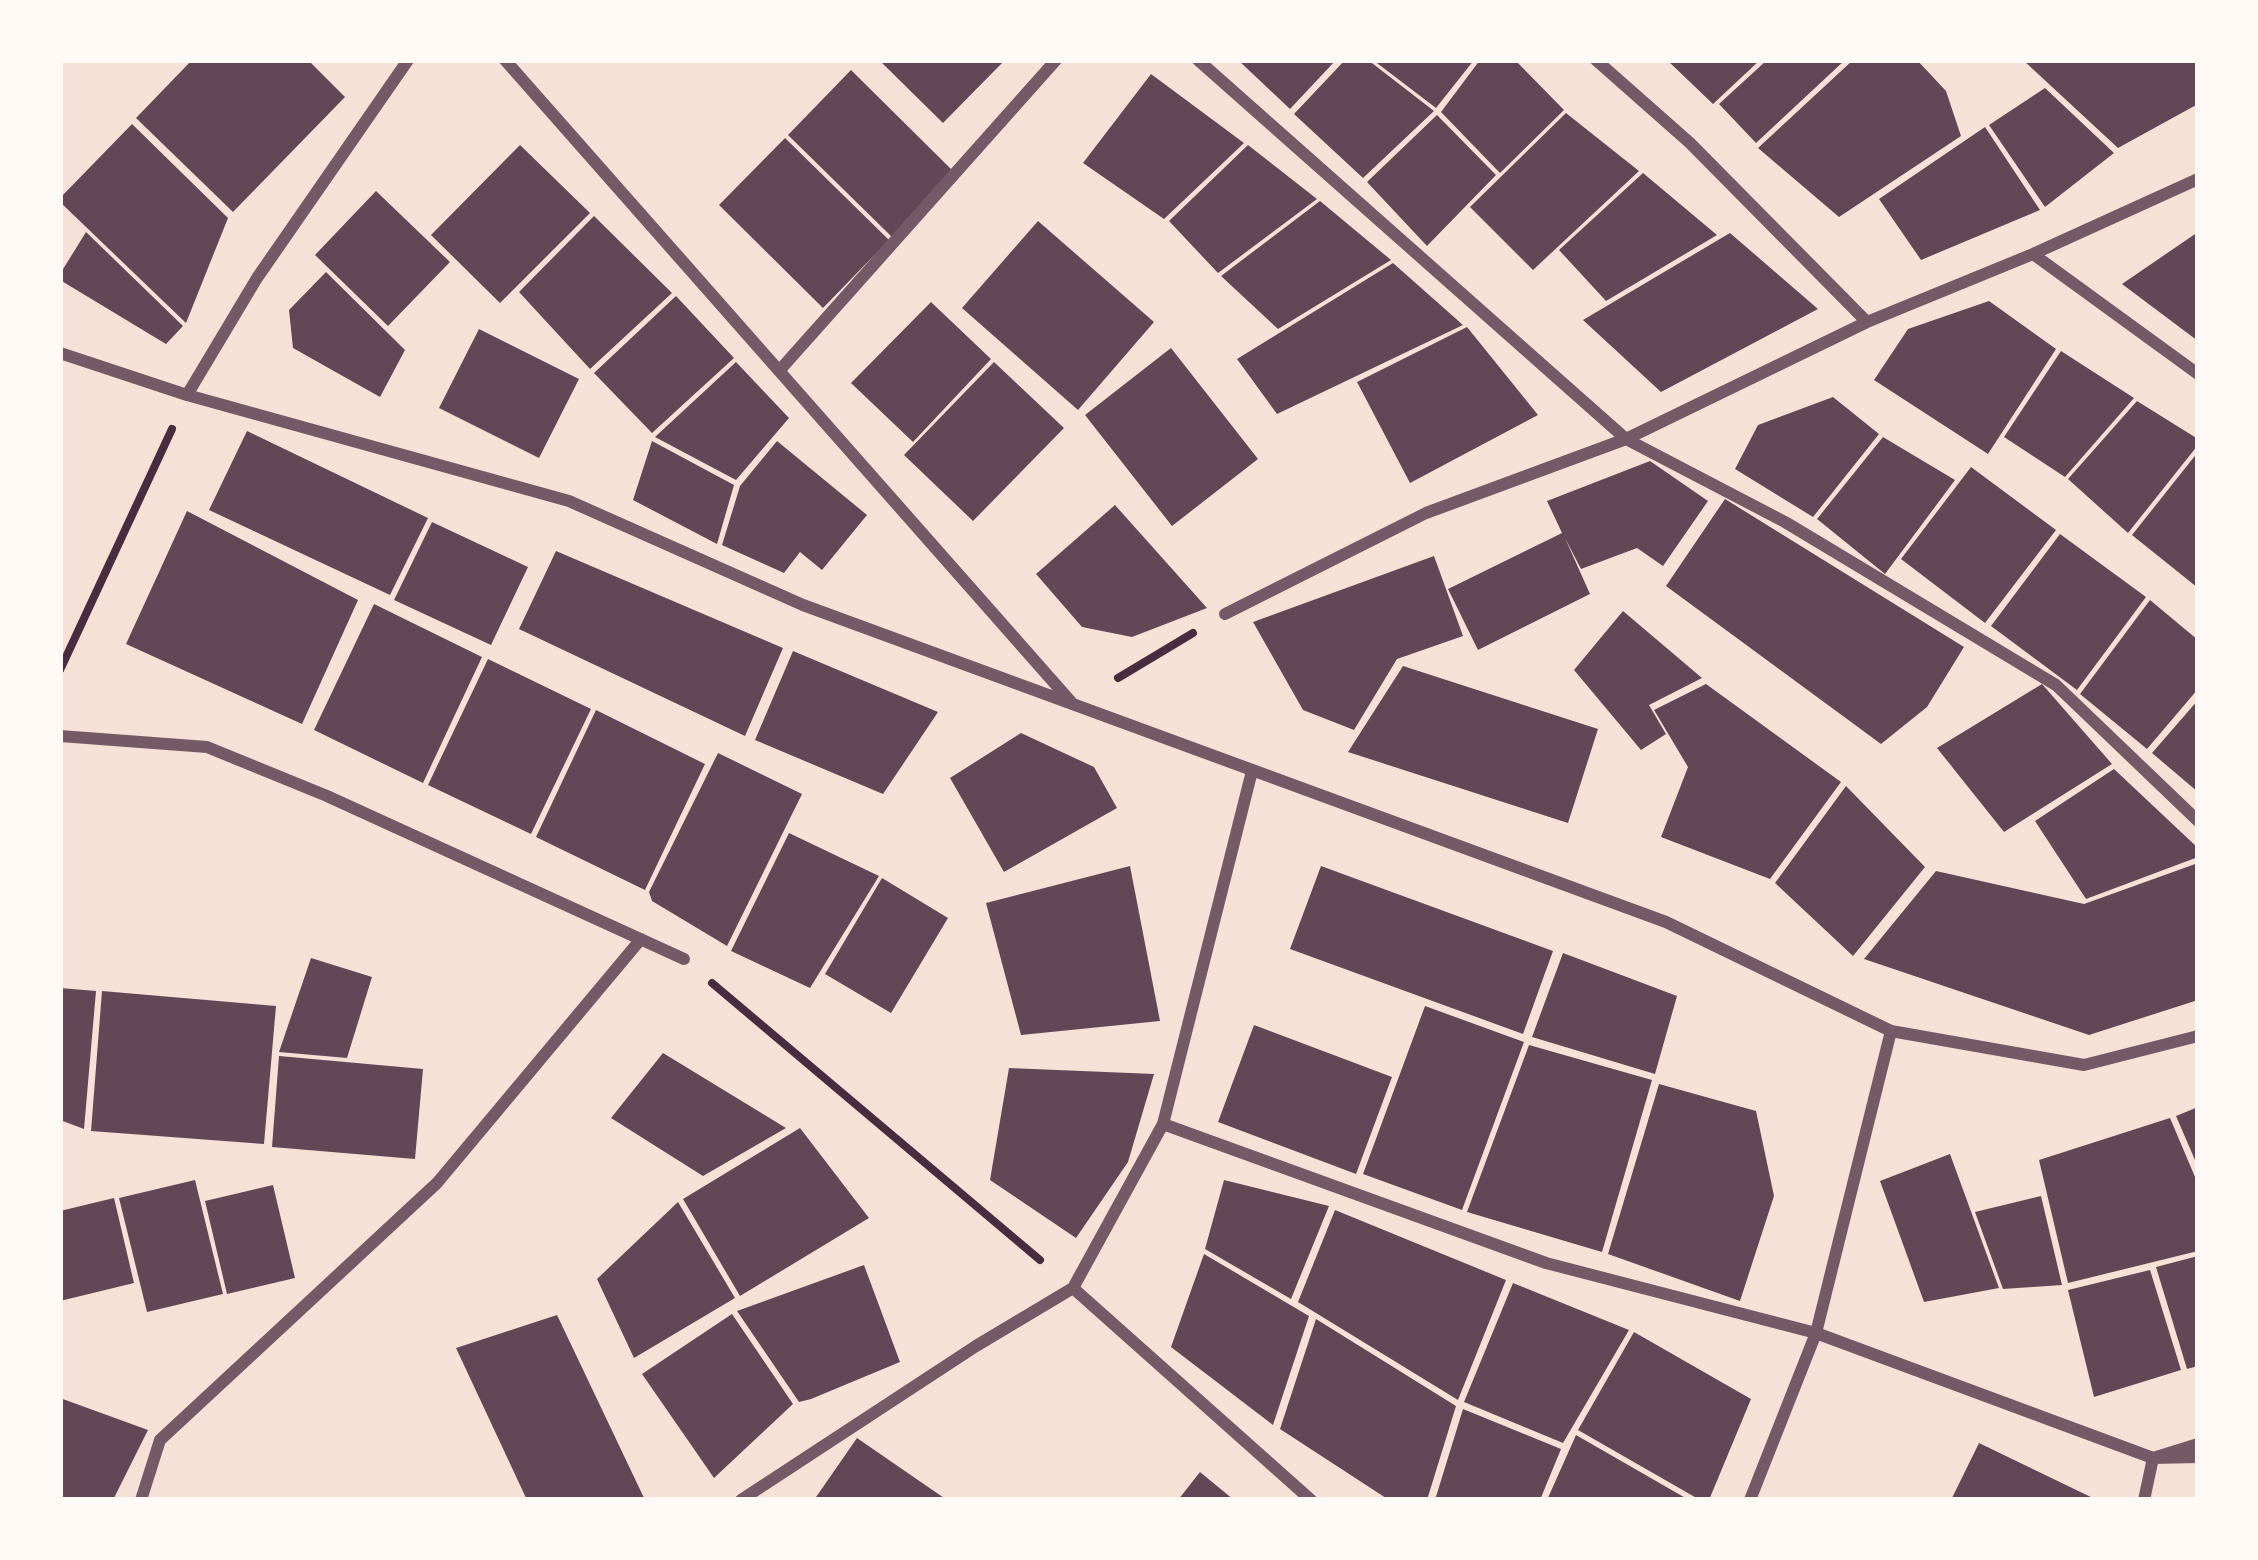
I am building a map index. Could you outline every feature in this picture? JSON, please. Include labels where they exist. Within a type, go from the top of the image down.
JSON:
[{"type":"street","points":[[188,395],[257,278],[408,60]]},
{"type":"street","points":[[505,60],[1073,704]]},
{"type":"street","points":[[779,371],[1056,60]]},
{"type":"street","points":[[1198,60],[1626,439],[1785,522],[2056,685],[2198,820]]},
{"type":"street","points":[[1596,60],[1690,142],[1867,322]]},
{"type":"street","points":[[1225,614],[1426,513],[1626,439],[1867,322],[2198,179]]},
{"type":"street","points":[[2032,254],[2198,374]]},
{"type":"street","points":[[60,352],[188,395],[569,501],[803,605],[1666,922],[1891,1030],[2084,1065],[2198,1036]]},
{"type":"street","points":[[60,736],[207,747],[327,796],[684,959]]},
{"type":"street","points":[[741,1500],[1073,1288],[1163,1124],[1252,771]]},
{"type":"street","points":[[140,1500],[160,1440],[437,1183],[641,939]]},
{"type":"street","points":[[1750,1500],[1816,1333],[1891,1030]]},
{"type":"street","points":[[1163,1124],[1546,1263],[1816,1333],[2153,1458],[2198,1457]]},
{"type":"street","points":[[1073,1288],[1311,1500]]},
{"type":"street","points":[[2153,1458],[2198,1444]]},
{"type":"street","points":[[2144,1500],[2153,1458]]},
{"type":"path","points":[[60,670],[188,395]]},
{"type":"path","points":[[1073,704],[1225,614]]},
{"type":"path","points":[[684,959],[1073,1288]]},
{"type":"building","points":[[192,60],[308,60],[345,97],[233,212],[136,118]]},
{"type":"building","points":[[879,60],[1005,60],[943,123]]},
{"type":"building","points":[[1238,60],[1336,60],[1290,109]]},
{"type":"building","points":[[1345,60],[1368,60],[1434,111],[1363,178],[1294,114]]},
{"type":"building","points":[[1373,60],[1474,60],[1436,108]]},
{"type":"building","points":[[1480,60],[1515,60],[1564,110],[1500,173],[1441,112]]},
{"type":"building","points":[[1667,60],[1760,60],[1713,104]]},
{"type":"building","points":[[1767,60],[1845,60],[1756,143],[1719,104]]},
{"type":"building","points":[[1853,60],[1917,60],[1946,91],[1961,136],[1839,217],[1758,148]]},
{"type":"building","points":[[2023,60],[2198,60],[2198,104],[2118,148]]},
{"type":"building","points":[[851,70],[955,173],[892,237],[788,135]]},
{"type":"building","points":[[1151,74],[1244,143],[1164,219],[1083,163]]},
{"type":"building","points":[[2045,88],[2114,153],[2045,207],[1989,125]]},
{"type":"building","points":[[1566,113],[1639,171],[1533,270],[1470,207]]},
{"type":"building","points":[[1437,115],[1496,175],[1427,246],[1367,182]]},
{"type":"building","points":[[132,124],[228,218],[186,323],[60,202]]},
{"type":"building","points":[[1985,127],[2040,210],[1921,260],[1879,199]]},
{"type":"building","points":[[785,138],[889,240],[823,308],[719,205]]},
{"type":"building","points":[[520,145],[590,213],[500,303],[431,235]]},
{"type":"building","points":[[1248,145],[1317,199],[1218,273],[1169,221]]},
{"type":"building","points":[[1643,173],[1717,235],[1606,301],[1559,250]]},
{"type":"building","points":[[376,191],[450,262],[388,326],[315,255]]},
{"type":"building","points":[[1320,201],[1391,260],[1278,329],[1221,276]]},
{"type":"building","points":[[594,216],[672,293],[590,369],[519,292]]},
{"type":"building","points":[[1038,221],[1154,322],[1078,410],[962,308]]},
{"type":"building","points":[[86,232],[183,326],[166,344],[60,280]]},
{"type":"building","points":[[2198,232],[2198,341],[2122,284]]},
{"type":"building","points":[[1730,233],[1818,309],[1661,392],[1583,320]]},
{"type":"building","points":[[1393,263],[1463,325],[1277,414],[1237,359]]},
{"type":"building","points":[[326,272],[405,350],[380,397],[293,348],[289,310]]},
{"type":"building","points":[[676,296],[734,358],[652,433],[594,373]]},
{"type":"building","points":[[1989,301],[2056,349],[1988,454],[1874,380],[1908,329]]},
{"type":"building","points":[[931,302],[991,359],[913,442],[851,383]]},
{"type":"building","points":[[1467,327],[1538,415],[1410,483],[1357,382]]},
{"type":"building","points":[[479,329],[579,379],[539,458],[439,408]]},
{"type":"building","points":[[1171,348],[1258,459],[1172,526],[1085,415]]},
{"type":"building","points":[[2061,351],[2134,398],[2065,477],[2004,437]]},
{"type":"building","points":[[736,362],[789,418],[736,480],[655,437]]},
{"type":"building","points":[[994,362],[1064,428],[973,521],[904,455]]},
{"type":"building","points":[[1833,397],[1879,434],[1813,517],[1735,469],[1758,425]]},
{"type":"building","points":[[2137,401],[2198,439],[2198,445],[2128,533],[2068,479]]},
{"type":"building","points":[[247,431],[428,518],[390,595],[209,510]]},
{"type":"building","points":[[1883,437],[1955,480],[1885,574],[1817,519]]},
{"type":"building","points":[[652,441],[734,485],[717,544],[633,500]]},
{"type":"building","points":[[777,441],[867,515],[822,570],[800,552],[784,573],[722,545],[740,486]]},
{"type":"building","points":[[2198,452],[2198,588],[2132,535]]},
{"type":"building","points":[[1650,461],[1708,501],[1663,566],[1637,548],[1581,569],[1565,538],[1590,594],[1478,650],[1448,589],[1562,533],[1547,501]]},
{"type":"building","points":[[1971,467],[2056,530],[1985,623],[1901,559]]},
{"type":"building","points":[[1725,499],[1964,647],[1927,707],[1881,744],[1666,586]]},
{"type":"building","points":[[1115,505],[1207,608],[1132,637],[1082,627],[1036,574]]},
{"type":"building","points":[[187,511],[358,600],[302,724],[126,644]]},
{"type":"building","points":[[432,522],[528,567],[491,645],[394,600]]},
{"type":"building","points":[[2060,534],[2146,597],[2077,690],[1991,626]]},
{"type":"building","points":[[556,551],[783,648],[745,736],[519,629]]},
{"type":"building","points":[[1434,556],[1463,636],[1397,659],[1354,730],[1303,710],[1253,622]]},
{"type":"building","points":[[2150,600],[2198,640],[2198,689],[2147,749],[2080,694]]},
{"type":"building","points":[[374,604],[482,657],[423,783],[314,730]]},
{"type":"building","points":[[1623,611],[1702,678],[1649,705],[1666,734],[1641,750],[1574,670]]},
{"type":"building","points":[[793,651],[938,712],[883,794],[755,740]]},
{"type":"building","points":[[488,659],[591,709],[531,834],[428,785]]},
{"type":"building","points":[[1403,666],[1598,729],[1568,823],[1348,752]]},
{"type":"building","points":[[1706,684],[1841,782],[1770,879],[1661,837],[1688,767],[1654,710]]},
{"type":"building","points":[[2042,684],[2112,764],[2004,832],[1937,748]]},
{"type":"building","points":[[2198,700],[2198,792],[2152,753]]},
{"type":"building","points":[[596,710],[705,764],[645,890],[536,837]]},
{"type":"building","points":[[1021,733],[1094,767],[1117,808],[1004,872],[950,778]]},
{"type":"building","points":[[718,753],[802,794],[727,946],[652,901],[649,892]]},
{"type":"building","points":[[2114,769],[2198,848],[2198,857],[2086,899],[2035,821]]},
{"type":"building","points":[[1846,786],[1925,867],[1853,956],[1775,883]]},
{"type":"building","points":[[789,833],[879,876],[810,988],[731,951]]},
{"type":"building","points":[[2198,863],[2198,1000],[2089,1035],[1864,959],[1936,871],[2084,904]]},
{"type":"building","points":[[1130,866],[1160,1021],[1021,1035],[986,903]]},
{"type":"building","points":[[1321,866],[1553,951],[1523,1034],[1290,949]]},
{"type":"building","points":[[882,878],[948,918],[891,1013],[825,974]]},
{"type":"building","points":[[1563,953],[1677,996],[1655,1074],[1532,1037]]},
{"type":"building","points":[[311,958],[372,977],[347,1058],[279,1052]]},
{"type":"building","points":[[60,988],[96,991],[84,1129],[60,1120]]},
{"type":"building","points":[[102,991],[276,1006],[264,1144],[91,1131]]},
{"type":"building","points":[[1425,1006],[1524,1042],[1462,1210],[1363,1174]]},
{"type":"building","points":[[1254,1025],[1392,1077],[1356,1174],[1218,1122]]},
{"type":"building","points":[[1529,1045],[1652,1080],[1602,1252],[1467,1212]]},
{"type":"building","points":[[663,1053],[786,1128],[703,1176],[611,1118]]},
{"type":"building","points":[[279,1056],[423,1069],[415,1159],[272,1147]]},
{"type":"building","points":[[1009,1068],[1154,1074],[1128,1162],[1076,1238],[990,1180]]},
{"type":"building","points":[[1659,1084],[1756,1111],[1774,1196],[1740,1301],[1608,1254]]},
{"type":"building","points":[[2198,1107],[2198,1167],[2176,1116]]},
{"type":"building","points":[[2170,1118],[2198,1184],[2198,1251],[2068,1283],[2039,1160]]},
{"type":"building","points":[[800,1128],[869,1218],[740,1296],[683,1199]]},
{"type":"building","points":[[1950,1154],[1999,1288],[1924,1302],[1880,1181]]},
{"type":"building","points":[[195,1180],[223,1294],[147,1312],[119,1198]]},
{"type":"building","points":[[1224,1180],[1329,1206],[1291,1299],[1205,1249]]},
{"type":"building","points":[[273,1185],[295,1278],[227,1294],[205,1201]]},
{"type":"building","points":[[2041,1196],[2062,1285],[2003,1289],[1975,1212]]},
{"type":"building","points":[[114,1198],[134,1283],[60,1301],[60,1211]]},
{"type":"building","points":[[678,1202],[735,1298],[634,1358],[597,1279]]},
{"type":"building","points":[[1335,1210],[1506,1280],[1458,1400],[1298,1302]]},
{"type":"building","points":[[1204,1254],[1309,1316],[1273,1425],[1171,1347]]},
{"type":"building","points":[[2198,1256],[2198,1366],[2187,1369],[2156,1267]]},
{"type":"building","points":[[864,1265],[900,1362],[799,1402],[737,1311]]},
{"type":"building","points":[[2150,1270],[2181,1370],[2094,1397],[2068,1290]]},
{"type":"building","points":[[1513,1283],[1629,1330],[1563,1443],[1464,1402]]},
{"type":"building","points":[[732,1314],[793,1404],[714,1478],[642,1374]]},
{"type":"building","points":[[557,1315],[645,1500],[527,1500],[456,1348]]},
{"type":"building","points":[[1316,1319],[1456,1406],[1427,1500],[1389,1500],[1280,1429]]},
{"type":"building","points":[[1634,1332],[1751,1399],[1709,1500],[1700,1500],[1578,1430]]},
{"type":"building","points":[[60,1398],[148,1430],[113,1500],[60,1500]]},
{"type":"building","points":[[1463,1409],[1561,1449],[1540,1500],[1435,1500]]},
{"type":"building","points":[[1576,1435],[1689,1500],[1547,1500]]},
{"type":"building","points":[[857,1438],[947,1500],[814,1500]]},
{"type":"building","points":[[1979,1443],[2097,1500],[1951,1500]]},
{"type":"building","points":[[1200,1472],[1234,1500],[1178,1500]]}]
